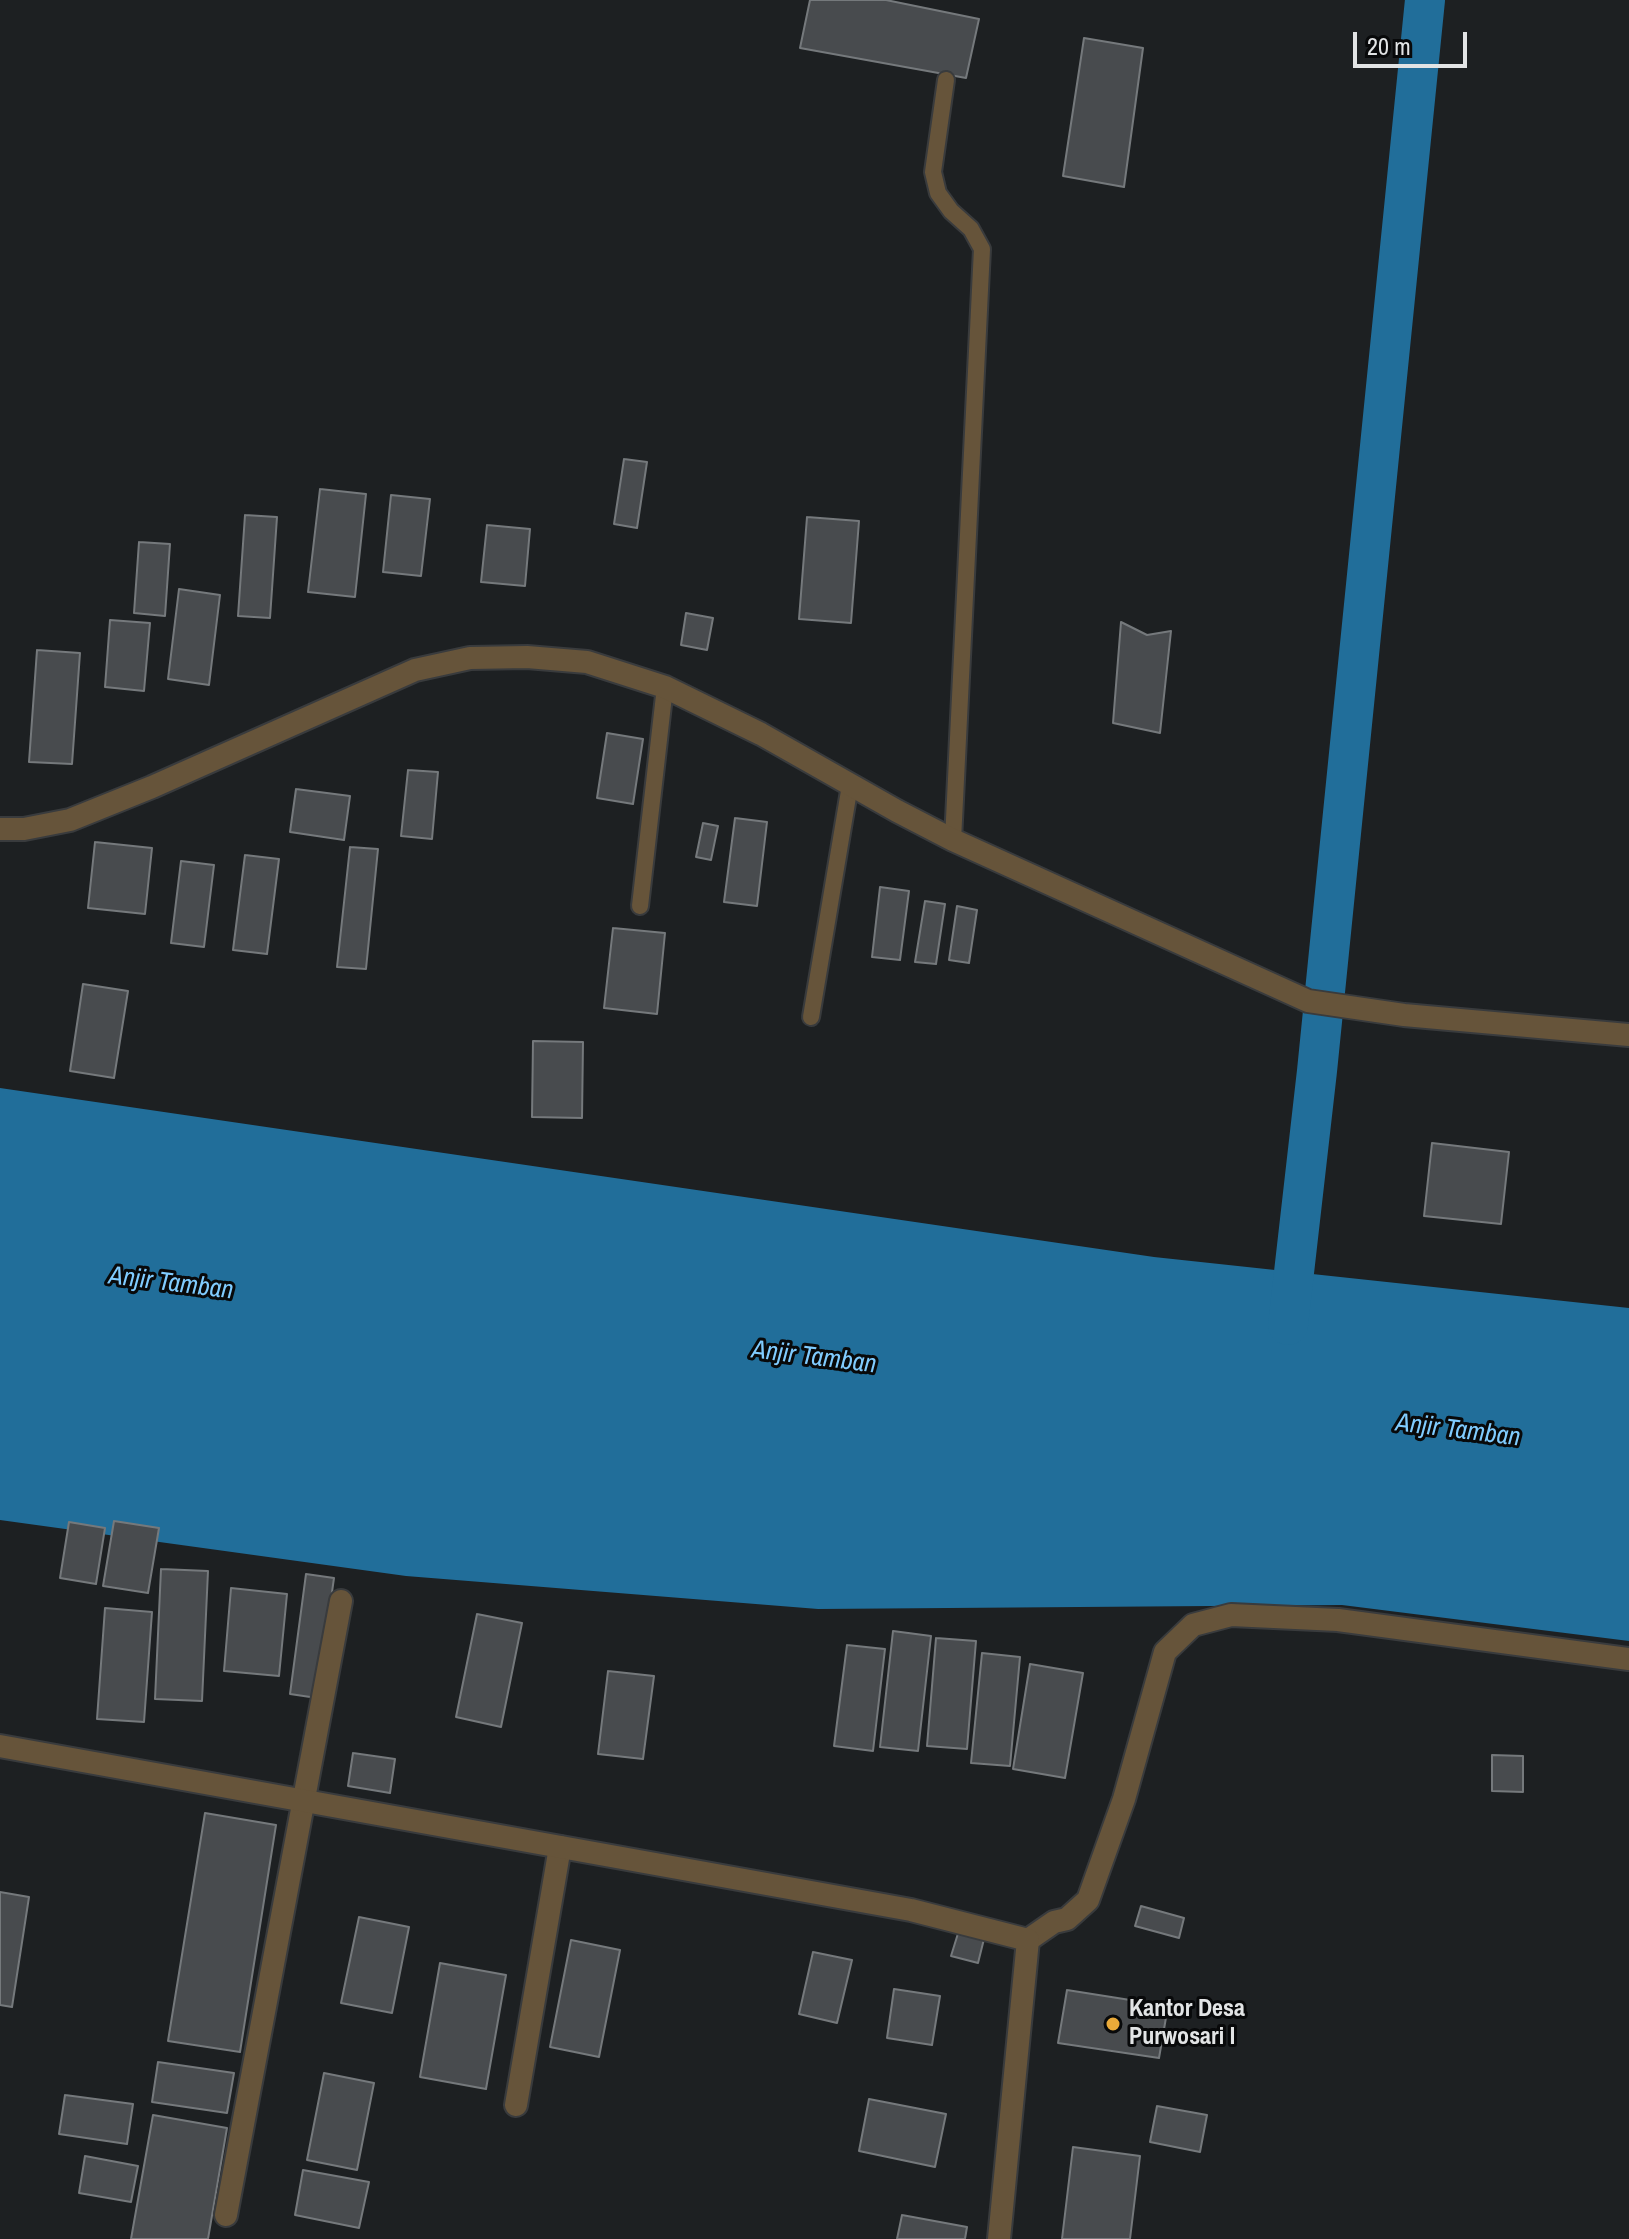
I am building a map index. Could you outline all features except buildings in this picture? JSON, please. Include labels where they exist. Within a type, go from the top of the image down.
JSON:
[{"type":"street","points":[[0,829],[24,829],[70,820],[152,787],[415,670],[470,658],[527,657],[587,662],[665,687],[761,734],[953,840],[1308,1001],[1404,1015],[1629,1035]]},
{"type":"street","points":[[226,2215],[341,1601]]},
{"type":"street","points":[[0,1746],[911,1910],[1028,1940],[1054,1922],[1067,1919],[1088,1900],[1124,1799],[1165,1652],[1193,1625],[1231,1615],[1338,1620],[1629,1659]]},
{"type":"street","points":[[516,2105],[560,1847]]},
{"type":"street","points":[[999,2239],[1028,1940]]},
{"type":"lane","points":[[946,80],[933,172],[938,193],[951,211],[971,229],[982,249],[953,840]]},
{"type":"lane","points":[[640,906],[665,687]]},
{"type":"lane","points":[[811,1017],[850,785]]},
{"type":"water","name":"Anjir Tamban","points":[[0,1088],[1154,1257],[1629,1308],[1629,1641],[1342,1605],[818,1609],[406,1576],[0,1520]]},
{"type":"waterway","points":[[1288,1325],[1317,1071],[1425,0]]},
{"type":"place","name":"Kantor Desa Purwosari I","points":[[1113,2024]]}]
